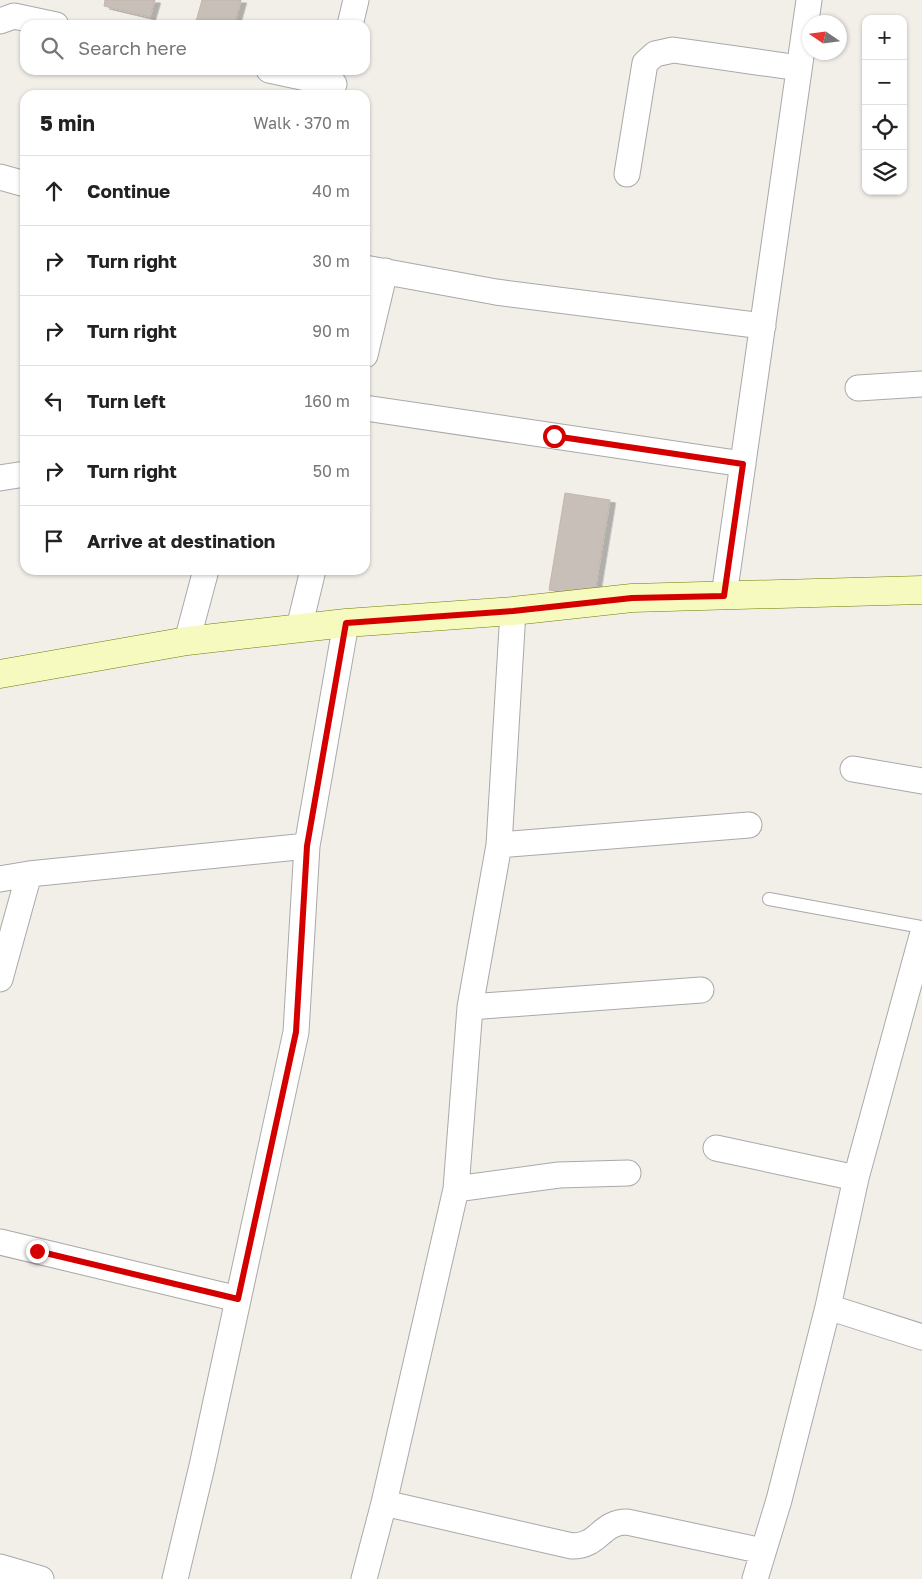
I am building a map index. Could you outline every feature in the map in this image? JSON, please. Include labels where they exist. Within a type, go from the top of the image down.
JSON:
[{"type":"street","points":[[351,20],[356,0]]},
{"type":"street","points":[[724,596],[809,0]]},
{"type":"street","points":[[0,21],[14,16],[33,20]]},
{"type":"street","points":[[627,174],[645,64],[655,54],[673,50],[799,68]]},
{"type":"street","points":[[293,75],[334,83]]},
{"type":"street","points":[[0,177],[20,183]]},
{"type":"street","points":[[370,312],[375,270],[496,292],[763,326]]},
{"type":"street","points":[[858,388],[922,384]]},
{"type":"street","points":[[370,409],[743,464]]},
{"type":"street","points":[[0,478],[20,475]]},
{"type":"street","points":[[187,641],[205,575]]},
{"type":"street","points":[[299,628],[312,575]]},
{"type":"street","points":[[0,674],[187,641],[346,623],[513,611],[632,598],[922,590]]},
{"type":"street","points":[[364,1579],[384,1503],[456,1189],[470,1007],[499,845],[513,611]]},
{"type":"street","points":[[175,1579],[202,1466],[296,1032],[307,846],[346,623]]},
{"type":"street","points":[[853,769],[922,781]]},
{"type":"street","points":[[499,845],[749,825]]},
{"type":"street","points":[[0,879],[29,874],[307,846]]},
{"type":"street","points":[[0,979],[29,874]]},
{"type":"street","points":[[755,1579],[779,1500],[828,1307],[856,1178],[922,936]]},
{"type":"street","points":[[470,1007],[701,990]]},
{"type":"street","points":[[716,1148],[856,1178]]},
{"type":"street","points":[[456,1189],[559,1175],[628,1173]]},
{"type":"street","points":[[0,1242],[238,1299]]},
{"type":"street","points":[[828,1307],[922,1337]]},
{"type":"street","points":[[384,1503],[572,1546],[583,1546],[593,1541],[616,1522],[627,1522],[763,1551]]},
{"type":"street","points":[[0,1567],[41,1579]]},
{"type":"lane","points":[[769,898],[922,927]]},
{"type":"building","points":[[105,0],[155,0],[150,17],[104,6]]},
{"type":"building","points":[[202,0],[241,0],[235,20],[196,20]]},
{"type":"building","points":[[565,493],[610,500],[594,597],[549,590]]},
{"type":"route","points":[[37,1251],[238,1299],[296,1032],[307,846],[346,623],[513,611],[632,598],[724,596],[743,464],[554,436]]}]
